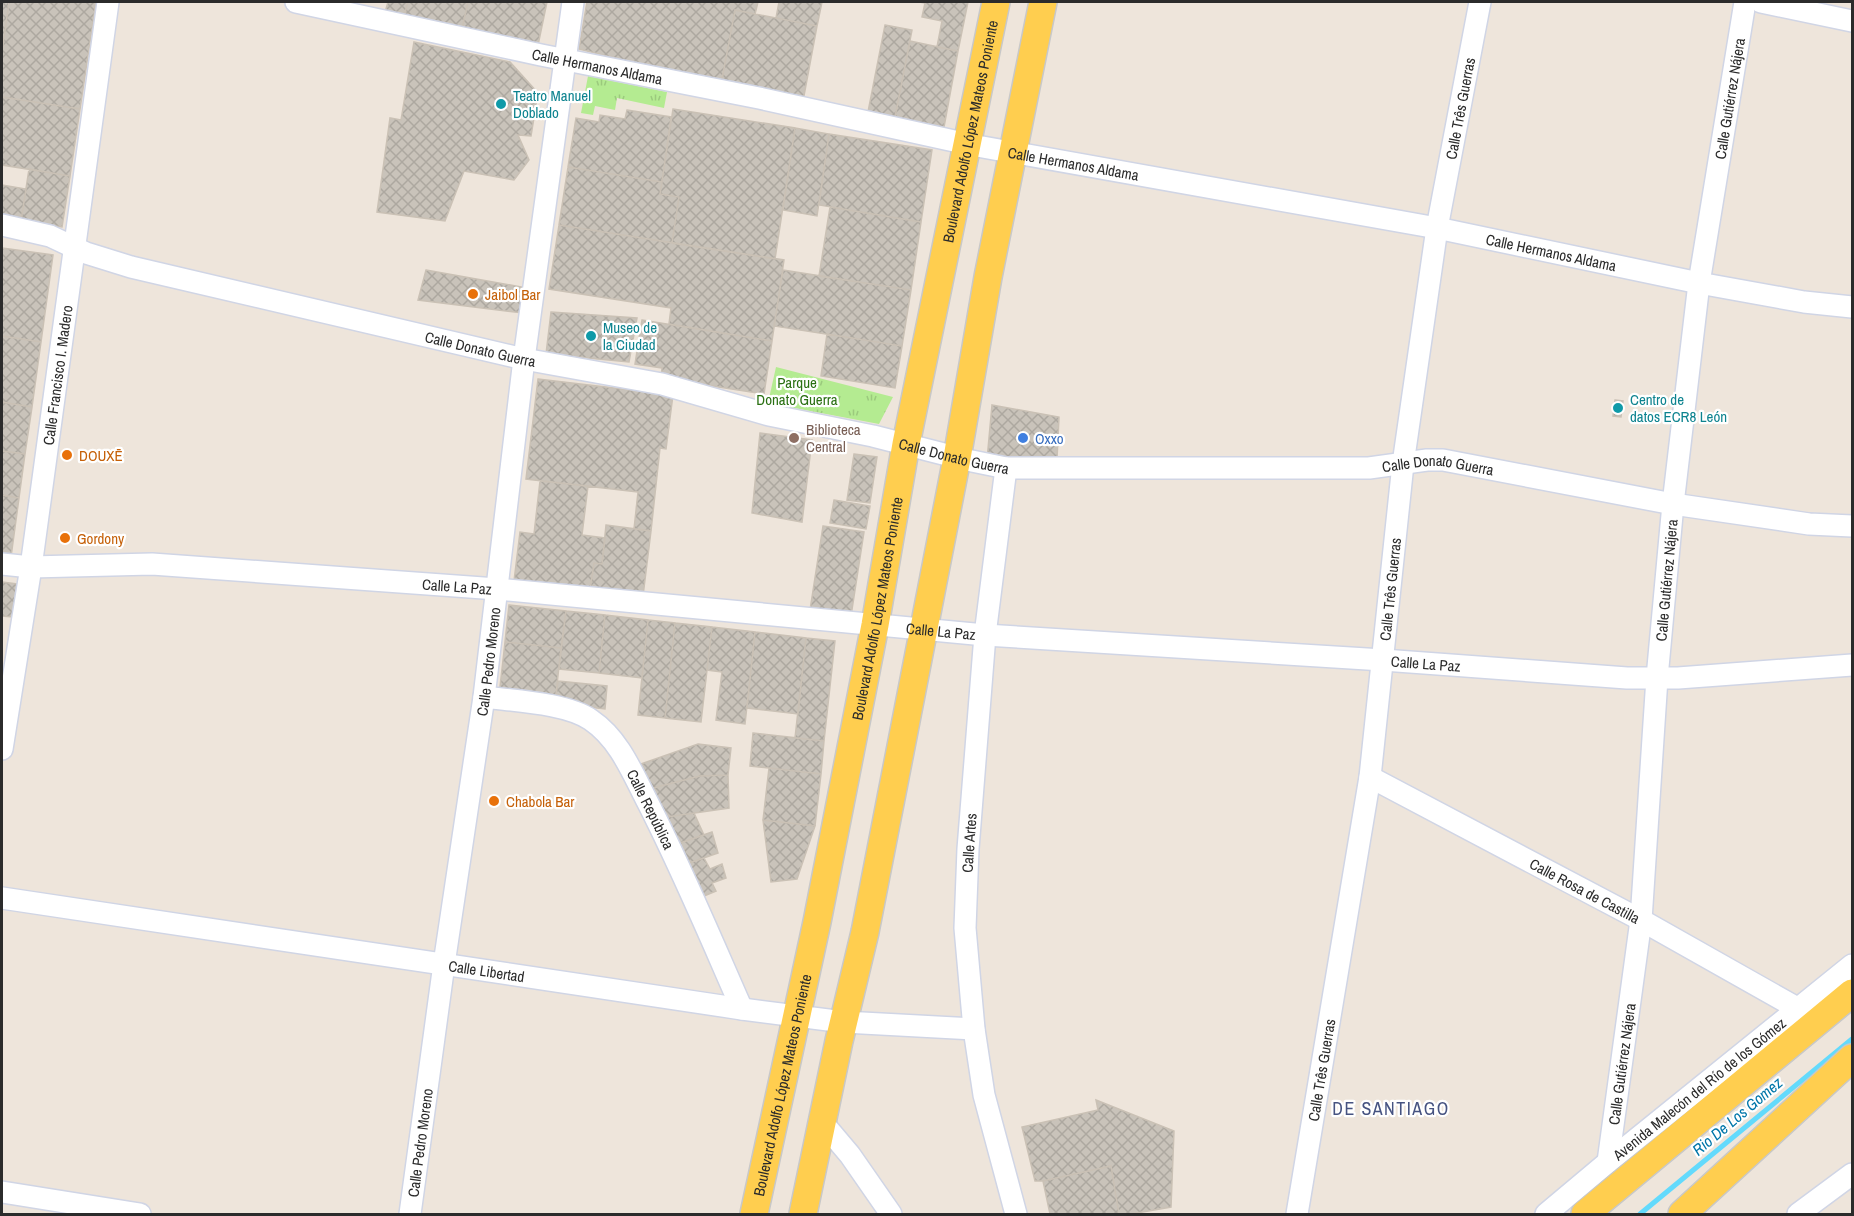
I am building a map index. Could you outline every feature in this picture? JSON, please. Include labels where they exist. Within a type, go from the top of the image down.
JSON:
[{"type":"main road","name":"Boulevard Adolfo López Mateos Poniente","points":[[754,1215],[817,922],[875,625],[906,444],[996,2]]},
{"type":"main road","points":[[803,1215],[867,920],[957,458],[988,277],[1043,2]]},
{"type":"main road","name":"Avenida Malecón del Río de los Gómez","points":[[1585,1215],[1852,993]]},
{"type":"main road","points":[[1682,1215],[1852,1058]]},
{"type":"street","name":"Calle Francisco I. Madero","points":[[2,749],[31,567],[108,2]]},
{"type":"street","name":"Calle Hermanos Aldama","points":[[296,2],[759,98],[967,144],[1437,228],[1699,283],[1804,302],[1852,308]]},
{"type":"street","name":"Calle Pedro Moreno","points":[[410,1215],[444,964],[484,697],[524,359],[573,2]]},
{"type":"street","name":"Calle Três Guerras","points":[[1297,1215],[1371,777],[1403,464],[1437,228],[1480,2]]},
{"type":"street","name":"Calle Gutiérrez Nájera","points":[[1608,1162],[1641,920],[1657,678],[1673,504],[1699,283],[1745,2]]},
{"type":"street","points":[[1761,2],[1852,21]]},
{"type":"street","name":"Calle Donato Guerra","points":[[2,225],[50,236],[86,253],[131,267],[524,359],[662,384],[769,415],[1006,468],[1369,468],[1443,460],[1673,504],[1809,524],[1852,526]]},
{"type":"street","name":"Calle Artes","points":[[1006,468],[985,635],[968,849],[965,928],[974,1029],[984,1095],[1016,1215]]},
{"type":"street","name":"Calle La Paz","points":[[2,564],[31,567],[152,564],[497,589],[985,635],[1657,678],[1852,665]]},
{"type":"street","name":"Calle República","points":[[484,697],[570,710],[589,718],[606,732],[623,754],[667,839],[742,1009]]},
{"type":"street","name":"Calle Rosa de Castilla","points":[[1371,777],[1641,920],[1797,1008]]},
{"type":"street","name":"Calle Libertad","points":[[2,898],[742,1009],[844,1022],[974,1029]]},
{"type":"street","name":"Avenida Malecón del Río de los Gómez","points":[[1546,1215],[1608,1162],[1852,965]]},
{"type":"street","points":[[823,1123],[850,1155],[891,1215]]},
{"type":"street","points":[[1798,1215],[1852,1174]]},
{"type":"street","points":[[2,1192],[140,1215]]},
{"type":"green space","points":[[588,76],[667,92],[664,108],[617,98],[615,110],[595,106],[593,115],[581,113]]},
{"type":"green space","name":"Parque Donato Guerra","points":[[776,367],[893,397],[879,424],[768,403]]},
{"type":"building","points":[[2,2],[9,2],[2,52]]},
{"type":"building","points":[[9,2],[96,2],[80,109],[2,97],[2,52]]},
{"type":"building","points":[[388,2],[408,2],[403,20],[384,16]]},
{"type":"building","points":[[408,2],[468,2],[461,33],[403,20]]},
{"type":"building","points":[[468,2],[547,2],[537,50],[461,33]]},
{"type":"building","points":[[587,2],[758,2],[755,14],[735,10],[721,85],[579,49]]},
{"type":"building","points":[[779,2],[822,2],[817,26],[776,18]]},
{"type":"building","points":[[919,2],[968,2],[958,51],[937,47],[942,21],[922,17],[925,3]]},
{"type":"building","points":[[735,10],[817,26],[803,101],[721,85]]},
{"type":"building","points":[[885,25],[912,30],[895,117],[868,112]]},
{"type":"building","points":[[910,41],[958,51],[944,127],[895,117]]},
{"type":"building","points":[[414,42],[510,62],[538,93],[531,136],[518,135],[529,160],[514,180],[464,171],[445,221],[377,212],[390,118],[401,120]]},
{"type":"building","points":[[2,97],[80,109],[70,176],[2,165]]},
{"type":"building","points":[[673,109],[795,128],[775,259],[672,243],[679,197],[660,194]]},
{"type":"building","points":[[627,110],[671,117],[662,182],[568,167],[576,118],[599,122],[600,115],[625,119]]},
{"type":"building","points":[[795,128],[829,134],[817,216],[783,210]]},
{"type":"building","points":[[829,134],[932,150],[921,222],[819,205]]},
{"type":"building","points":[[568,167],[662,182],[660,194],[679,197],[672,243],[559,225]]},
{"type":"building","points":[[29,169],[70,176],[62,227],[21,221]]},
{"type":"building","points":[[2,185],[26,189],[21,221],[2,218]]},
{"type":"building","points":[[830,207],[921,222],[911,290],[819,276]]},
{"type":"building","points":[[559,225],[784,260],[772,341],[669,324],[671,308],[549,289]]},
{"type":"building","points":[[2,248],[53,255],[41,342],[2,336]]},
{"type":"building","name":"Jaibol Bar","points":[[426,270],[527,288],[523,313],[418,300]]},
{"type":"building","points":[[783,270],[911,290],[902,346],[774,326]]},
{"type":"building","name":"Museo de la Ciudad","points":[[551,312],[637,318],[629,362],[546,354]]},
{"type":"building","points":[[642,320],[772,341],[764,394],[661,378],[662,368],[635,364]]},
{"type":"building","points":[[827,334],[902,346],[895,388],[821,376]]},
{"type":"building","points":[[2,336],[41,342],[32,407],[2,402]]},
{"type":"building","points":[[538,379],[673,395],[666,449],[660,448],[651,531],[634,529],[638,492],[526,479]]},
{"type":"building","name":"Centro de datos ECR8 León","points":[[1615,400],[1623,401],[1621,417],[1613,416]]},
{"type":"building","points":[[2,402],[32,407],[25,454],[2,451]]},
{"type":"building","name":"Oxxo","points":[[992,405],[1059,417],[1057,459],[987,460]]},
{"type":"building","points":[[760,433],[812,440],[802,522],[752,513]]},
{"type":"building","points":[[2,451],[25,454],[19,498],[2,495]]},
{"type":"building","points":[[854,454],[877,457],[870,503],[847,500]]},
{"type":"building","points":[[540,481],[588,486],[582,535],[605,538],[602,564],[594,563],[590,590],[514,581],[520,532],[534,534]]},
{"type":"building","points":[[2,495],[19,498],[11,557],[2,556]]},
{"type":"building","points":[[834,500],[870,506],[866,529],[830,523]]},
{"type":"building","points":[[606,525],[651,531],[643,596],[590,590],[594,563],[602,564]]},
{"type":"building","points":[[823,526],[864,532],[851,616],[810,610]]},
{"type":"building","points":[[2,582],[17,584],[13,617],[2,616]]},
{"type":"building","points":[[509,605],[566,611],[561,648],[505,642]]},
{"type":"building","points":[[566,611],[605,615],[599,673],[559,669]]},
{"type":"building","points":[[605,615],[648,620],[642,678],[599,673]]},
{"type":"building","points":[[648,620],[675,623],[665,718],[638,715]]},
{"type":"building","points":[[675,623],[712,627],[701,722],[665,718]]},
{"type":"building","points":[[712,627],[755,632],[745,724],[716,720],[722,672],[707,670]]},
{"type":"building","points":[[755,632],[806,638],[798,714],[747,708]]},
{"type":"building","points":[[806,638],[835,641],[824,741],[795,738]]},
{"type":"building","points":[[505,642],[561,648],[555,703],[499,696]]},
{"type":"building","points":[[558,681],[607,686],[605,709],[555,703]]},
{"type":"building","points":[[753,733],[824,741],[821,774],[750,766]]},
{"type":"building","points":[[698,744],[731,748],[728,775],[700,776],[653,788],[641,764]]},
{"type":"building","points":[[769,768],[821,774],[815,826],[763,820]]},
{"type":"building","points":[[728,775],[729,808],[667,817],[653,788],[700,776]]},
{"type":"building","points":[[694,813],[704,835],[680,843],[667,817]]},
{"type":"building","points":[[763,820],[815,826],[797,879],[771,882]]},
{"type":"building","points":[[712,832],[718,853],[689,863],[680,843]]},
{"type":"building","points":[[704,858],[710,869],[722,864],[726,878],[712,883],[716,891],[704,896],[689,863]]},
{"type":"building","points":[[1096,1100],[1174,1131],[1171,1207],[1119,1214],[1111,1166],[1035,1181],[1022,1127],[1098,1110]]},
{"type":"building","points":[[1111,1166],[1119,1214],[1050,1214],[1043,1181]]},
{"type":"waterway","name":"Rio De Los Gomez","points":[[1640,1214],[1852,1039]]},
{"type":"place","name":"Teatro Manuel Doblado","points":[[501,104]]},
{"type":"place","name":"Jaibol Bar","points":[[473,294]]},
{"type":"place","name":"Museo de la Ciudad","points":[[591,336]]},
{"type":"place","name":"Centro de datos ECR8 León","points":[[1618,408]]},
{"type":"place","name":"Biblioteca Central","points":[[794,438]]},
{"type":"place","name":"Oxxo","points":[[1023,438]]},
{"type":"place","name":"DOUXĒ","points":[[67,455]]},
{"type":"place","name":"Gordony","points":[[65,538]]},
{"type":"place","name":"Chabola Bar","points":[[494,801]]},
{"type":"district","name":"DE SANTIAGO","points":[[1391,1108]]}]
